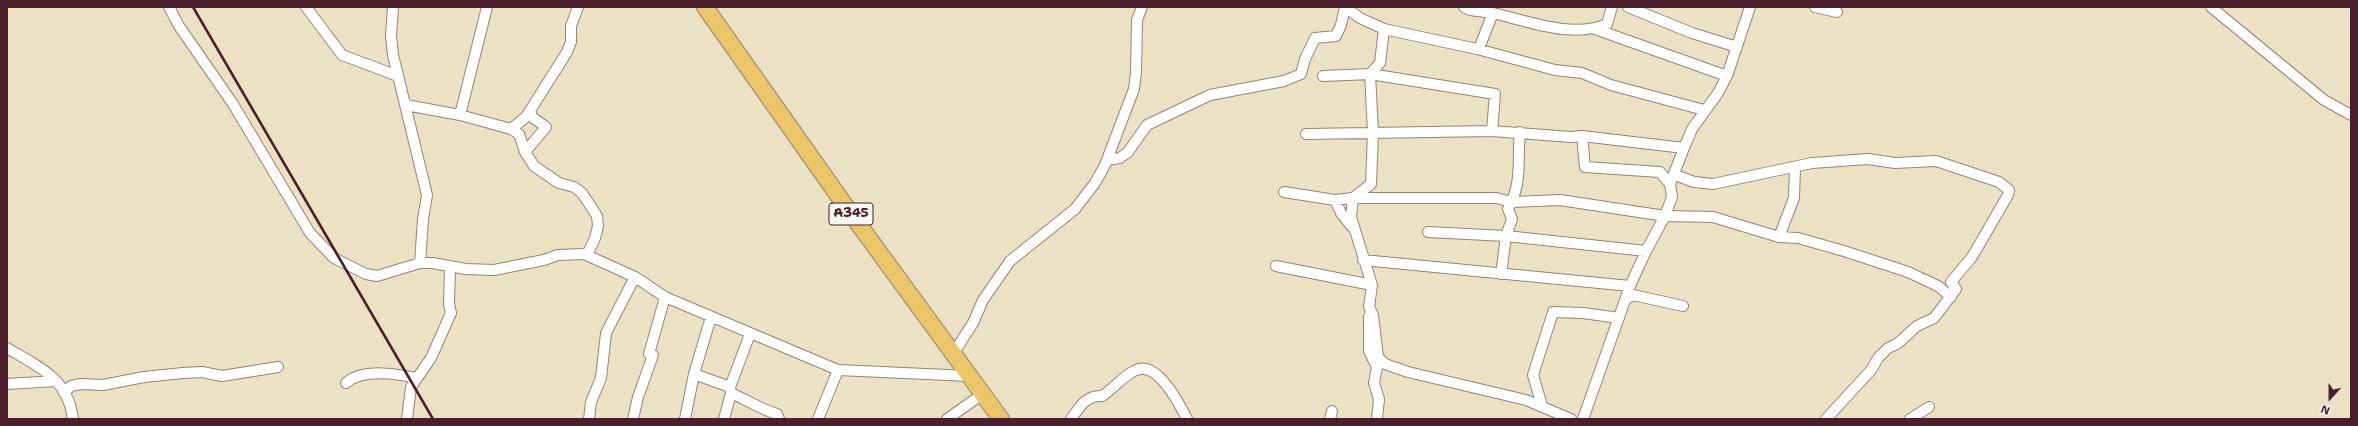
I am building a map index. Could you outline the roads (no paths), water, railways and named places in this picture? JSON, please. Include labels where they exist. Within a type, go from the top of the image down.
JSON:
[{"type":"highway","name":"A345","points":[[705,7],[953,354],[984,393],[1001,419]]},
{"type":"street","points":[[169,7],[179,26],[233,104],[310,233],[334,258],[366,274],[377,276],[420,263],[494,270],[544,260],[558,255],[587,255],[635,277],[665,296],[750,334],[838,370],[969,376]]},
{"type":"street","points":[[306,7],[342,55],[398,76]]},
{"type":"street","points":[[394,7],[391,36],[398,76],[428,195],[423,219],[420,263]]},
{"type":"street","points":[[460,115],[487,7]]},
{"type":"street","points":[[511,129],[526,117],[556,71],[571,42],[572,26],[578,7]]},
{"type":"street","points":[[953,354],[973,323],[983,300],[1010,261],[1075,209],[1096,183],[1107,160],[1134,89],[1136,72],[1137,20],[1142,7]]},
{"type":"street","points":[[1107,160],[1120,158],[1128,152],[1147,125],[1210,95],[1284,81],[1301,74],[1305,58],[1315,38],[1336,36],[1341,25],[1345,7],[1355,16],[1384,29],[1477,49],[1555,70],[1582,73],[1612,85],[1704,110]]},
{"type":"street","points":[[1464,7],[1470,10],[1493,13],[1557,29],[1595,29],[1727,76]]},
{"type":"street","points":[[1595,29],[1607,24],[1612,7]]},
{"type":"street","points":[[1628,7],[1692,33],[1737,48]]},
{"type":"street","points":[[1670,184],[1675,175],[1692,129],[1704,110],[1718,93],[1727,76],[1750,7]]},
{"type":"street","points":[[1815,7],[1837,12]]},
{"type":"street","points":[[2211,7],[2324,100],[2351,115]]},
{"type":"street","points":[[1477,49],[1480,46],[1493,13]]},
{"type":"street","points":[[1377,419],[1379,399],[1374,383],[1377,367],[1369,351],[1369,307],[1372,285],[1363,260],[1358,237],[1351,217],[1353,198],[1371,184],[1373,132],[1370,74],[1380,63],[1384,29]]},
{"type":"street","points":[[1323,76],[1370,74],[1496,94],[1492,131]]},
{"type":"street","points":[[406,105],[460,115],[511,129],[519,134],[525,152],[534,166],[547,176],[567,186],[574,187],[582,193],[596,216],[598,226],[596,238],[587,255]]},
{"type":"street","points":[[525,152],[546,127],[532,117],[530,110]]},
{"type":"street","points":[[1306,134],[1373,132],[1520,132],[1571,137],[1582,136],[1684,148]]},
{"type":"street","points":[[1501,274],[1506,236],[1512,219],[1508,209],[1519,181],[1520,167],[1518,153],[1520,132]]},
{"type":"street","points":[[1582,136],[1584,167],[1660,172],[1670,184],[1672,197],[1665,216],[1646,251],[1630,286],[1620,318],[1583,419]]},
{"type":"street","points":[[1675,175],[1694,182],[1713,184],[1748,175],[1795,168],[1812,163],[1868,159],[1895,164],[1936,161],[1999,182],[2006,186],[2009,190],[2005,200],[1972,257],[1952,282],[1956,289],[1951,297],[1934,318],[1910,330],[1897,344],[1888,348],[1826,419]]},
{"type":"street","points":[[1778,237],[1794,198],[1795,168]]},
{"type":"street","points":[[1284,192],[1335,200],[1353,198],[1496,198],[1512,202],[1560,200],[1665,216],[1713,217],[1778,237],[1798,238],[1908,272],[1938,286],[1951,297]]},
{"type":"street","points":[[1335,200],[1341,213],[1358,237]]},
{"type":"street","points":[[1428,232],[1506,236],[1646,251]]},
{"type":"street","points":[[1363,260],[1630,286]]},
{"type":"street","points":[[407,419],[412,387],[431,358],[451,313],[449,304],[450,266]]},
{"type":"street","points":[[1276,266],[1372,285]]},
{"type":"street","points":[[589,419],[591,402],[601,378],[606,333],[635,277]]},
{"type":"street","points":[[1626,299],[1633,295],[1683,306]]},
{"type":"street","points":[[633,419],[638,397],[653,355],[649,354],[665,296]]},
{"type":"street","points":[[1369,307],[1373,315],[1378,357],[1385,364],[1408,372],[1458,384]]},
{"type":"street","points":[[1542,406],[1533,375],[1553,312],[1583,313],[1620,318]]},
{"type":"street","points":[[685,419],[694,374],[711,317]]},
{"type":"street","points":[[724,419],[731,390],[750,334]]},
{"type":"street","points":[[7,348],[43,368],[56,381],[71,402],[73,419]]},
{"type":"street","points":[[64,393],[71,386],[81,384],[104,385],[144,377],[183,373],[202,372],[222,376],[278,367]]},
{"type":"street","points":[[1377,367],[1508,394],[1542,406],[1571,419]]},
{"type":"street","points":[[1071,419],[1082,403],[1093,396],[1102,396],[1133,371],[1145,368],[1153,372],[1164,382],[1187,419]]},
{"type":"street","points":[[818,419],[838,370]]},
{"type":"street","points":[[346,382],[351,379],[378,373],[393,373],[417,378]]},
{"type":"street","points":[[694,374],[731,390],[754,403],[761,409],[777,414],[779,419]]},
{"type":"street","points":[[7,384],[56,381]]},
{"type":"street","points":[[947,419],[984,393]]},
{"type":"street","points":[[1910,419],[1930,407]]},
{"type":"railway","points":[[193,7],[433,419]]}]
